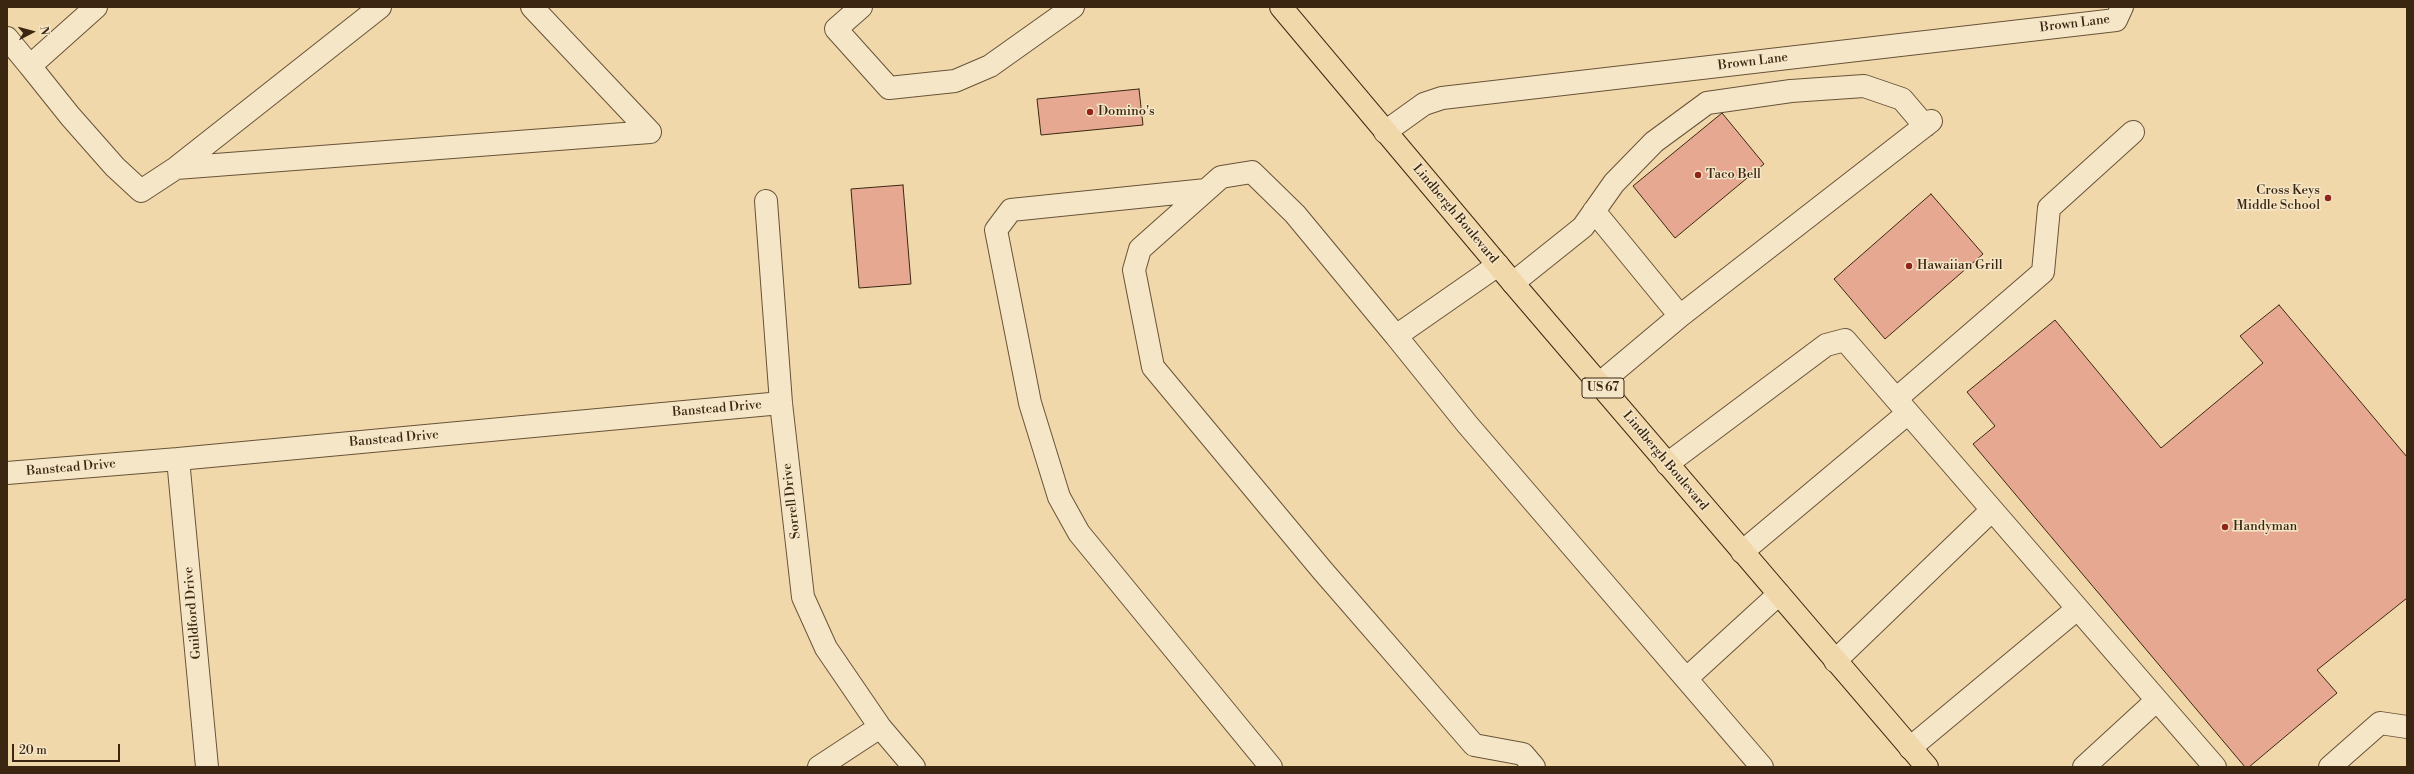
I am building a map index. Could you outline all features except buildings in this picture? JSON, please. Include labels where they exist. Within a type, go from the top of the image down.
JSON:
[{"type":"main road","name":"Lindbergh Boulevard","points":[[1281,7],[1385,132],[1924,766]]},
{"type":"street","points":[[30,66],[96,7]]},
{"type":"street","points":[[7,38],[70,116],[115,167],[141,191],[176,168],[380,7]]},
{"type":"street","points":[[176,168],[650,132],[532,7]]},
{"type":"street","points":[[861,7],[836,29],[889,88],[955,81],[990,66],[1073,7]]},
{"type":"street","name":"Brown Lane","points":[[1385,132],[1424,104],[1442,98],[2116,20],[2122,7]]},
{"type":"street","points":[[1513,283],[1583,227],[1614,183],[1654,142],[1707,104],[1791,91],[1864,86],[1902,99],[1928,124],[1680,316],[1599,384]]},
{"type":"street","points":[[1742,552],[1902,406],[2043,272],[2050,208],[2133,132]]},
{"type":"street","points":[[1534,767],[1523,754],[1474,745],[1322,570],[1153,367],[1134,270],[1140,249],[1221,177],[1252,172],[1295,214],[1467,424],[1762,767]]},
{"type":"street","points":[[1206,190],[1011,210],[996,230],[1030,403],[1059,497],[1079,533],[1156,624],[1271,767]]},
{"type":"street","name":"Sorrell Drive","points":[[766,201],[781,403],[803,597],[826,648],[880,727],[914,767]]},
{"type":"street","points":[[1594,211],[1680,316]]},
{"type":"street","points":[[1396,336],[1498,265]]},
{"type":"street","points":[[1667,464],[1826,345],[1845,340],[2215,767]]},
{"type":"street","name":"Banstead Drive","points":[[7,473],[178,459],[781,403]]},
{"type":"street","name":"Guildford Drive","points":[[178,459],[207,767]]},
{"type":"street","points":[[1835,660],[1992,510]]},
{"type":"street","points":[[1687,678],[1779,594]]},
{"type":"street","points":[[1910,748],[2077,609]]},
{"type":"street","points":[[2084,767],[2156,700]]},
{"type":"street","points":[[2330,767],[2380,723],[2407,727]]},
{"type":"street","points":[[819,767],[880,727]]},
{"type":"place","name":"Domino's","points":[[1090,112]]},
{"type":"place","name":"Taco Bell","points":[[1698,175]]},
{"type":"place","name":"Cross Keys Middle School","points":[[2328,198]]},
{"type":"place","name":"Hawaiian Grill","points":[[1909,266]]},
{"type":"place","name":"Handyman","points":[[2225,527]]}]
